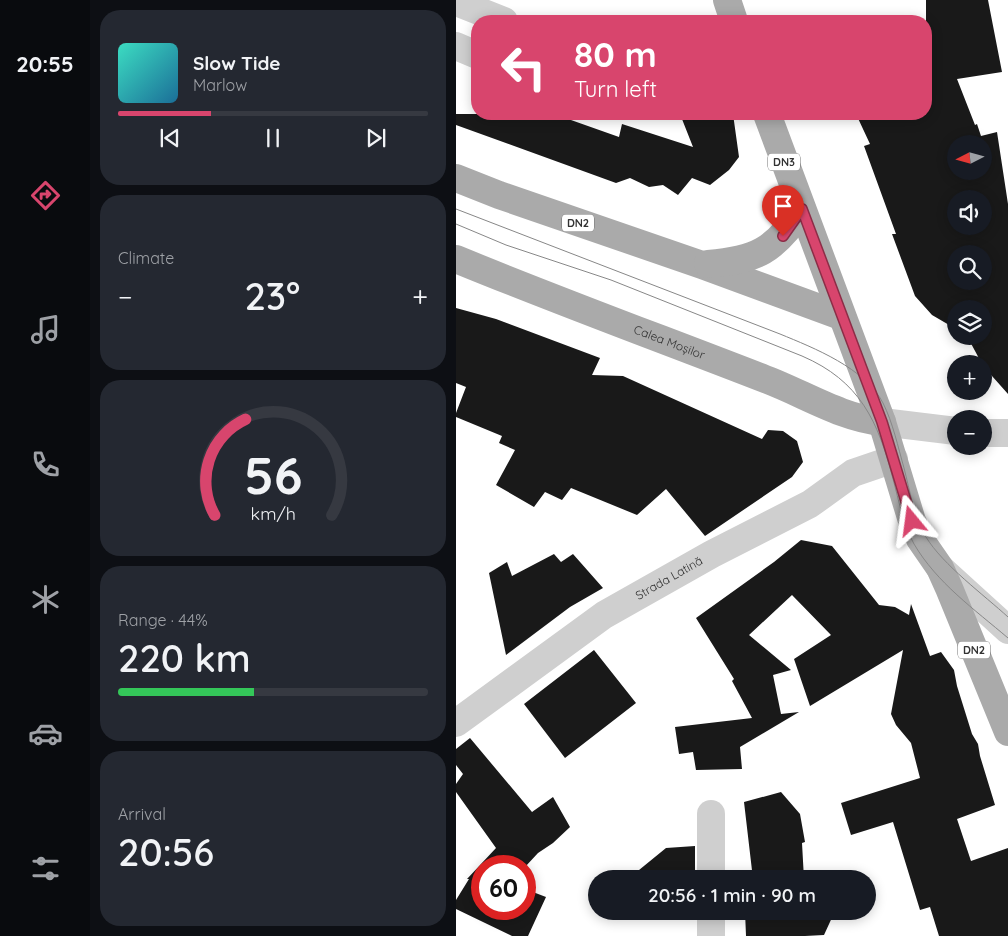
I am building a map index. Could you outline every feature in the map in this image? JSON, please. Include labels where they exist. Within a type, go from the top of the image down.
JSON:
[{"type":"main road","points":[[726,0],[732,15]]},
{"type":"main road","name":"DN3","points":[[769,120],[826,270],[841,316]]},
{"type":"main road","name":"DN2","points":[[456,178],[841,316],[882,422],[912,521],[920,539],[940,568],[1008,732]]},
{"type":"main road","points":[[702,265],[730,263],[758,255],[783,236],[802,209]]},
{"type":"main road","name":"Calea Moșilor","points":[[456,259],[542,295],[767,380],[850,415],[882,422]]},
{"type":"street","points":[[456,2],[489,15]]},
{"type":"street","points":[[456,46],[471,52]]},
{"type":"street","points":[[882,422],[947,430]]},
{"type":"street","points":[[992,433],[1008,433]]},
{"type":"street","name":"Strada Latină","points":[[456,723],[604,614],[712,554],[810,504],[853,473],[894,459]]},
{"type":"street","points":[[940,568],[1008,630]]},
{"type":"street","points":[[710,814],[711,870]]},
{"type":"street","points":[[711,920],[711,936]]},
{"type":"building","points":[[926,0],[988,0],[1002,72],[957,79],[981,135],[947,135],[947,180],[992,180],[992,135],[985,135],[997,132],[1008,204],[1008,394],[992,376],[992,355],[977,355],[972,345],[992,345],[992,300],[947,300],[947,324],[932,315],[915,296],[892,234],[896,234],[864,146],[870,144],[859,120],[932,120],[932,15],[926,15]]},
{"type":"building","points":[[456,114],[471,114],[471,120],[571,120],[619,137],[622,124],[693,147],[682,120],[734,120],[739,157],[729,170],[710,185],[692,178],[678,195],[663,185],[649,187],[630,178],[616,183],[456,125]]},
{"type":"building","points":[[456,308],[496,319],[600,358],[592,375],[623,376],[762,439],[768,430],[783,431],[797,441],[803,462],[792,477],[705,536],[666,489],[637,515],[571,488],[562,500],[545,492],[534,507],[496,485],[515,450],[499,443],[502,436],[456,417],[466,387],[456,383]]},
{"type":"building","points":[[801,540],[832,546],[879,605],[895,607],[909,615],[911,604],[930,656],[941,652],[954,670],[957,686],[972,734],[978,744],[995,805],[957,819],[971,861],[1008,848],[1008,936],[939,936],[930,907],[920,910],[893,822],[851,835],[841,803],[920,778],[911,743],[896,725],[891,714],[903,650],[810,706],[794,659],[831,635],[792,595],[749,635],[791,670],[773,675],[781,714],[799,712],[740,747],[742,769],[696,770],[693,752],[679,754],[675,727],[752,718],[732,681],[734,679],[696,618],[774,562]]},
{"type":"building","points":[[554,554],[561,562],[573,554],[603,588],[570,607],[506,655],[489,573],[507,562],[512,576]]},
{"type":"building","points":[[594,650],[636,703],[565,758],[524,704]]},
{"type":"building","points":[[470,738],[532,812],[553,797],[570,827],[536,855],[489,855],[496,848],[456,792],[456,784],[463,774],[456,765],[456,749]]},
{"type":"building","points":[[781,792],[800,814],[805,842],[802,843],[804,870],[752,870],[744,802]]},
{"type":"building","points":[[695,846],[695,870],[639,870],[666,848]]},
{"type":"building","points":[[471,875],[471,916],[456,909],[456,900],[469,879],[467,879]]},
{"type":"building","points":[[536,893],[546,897],[536,919]]},
{"type":"building","points":[[479,920],[535,920],[528,936],[512,936]]},
{"type":"building","points":[[745,920],[831,920],[824,935],[746,936]]},
{"type":"tram line","points":[[456,209],[780,334],[823,353],[851,369],[875,391],[887,411],[915,512],[926,537],[933,548],[953,569],[1008,617]]},
{"type":"tram line","points":[[456,224],[506,245],[611,280],[802,356],[822,366],[839,378],[864,405],[873,421],[887,458],[904,520],[910,536],[923,558],[969,606],[1008,638]]},
{"type":"route","points":[[783,236],[802,209],[882,422],[912,521]]}]
